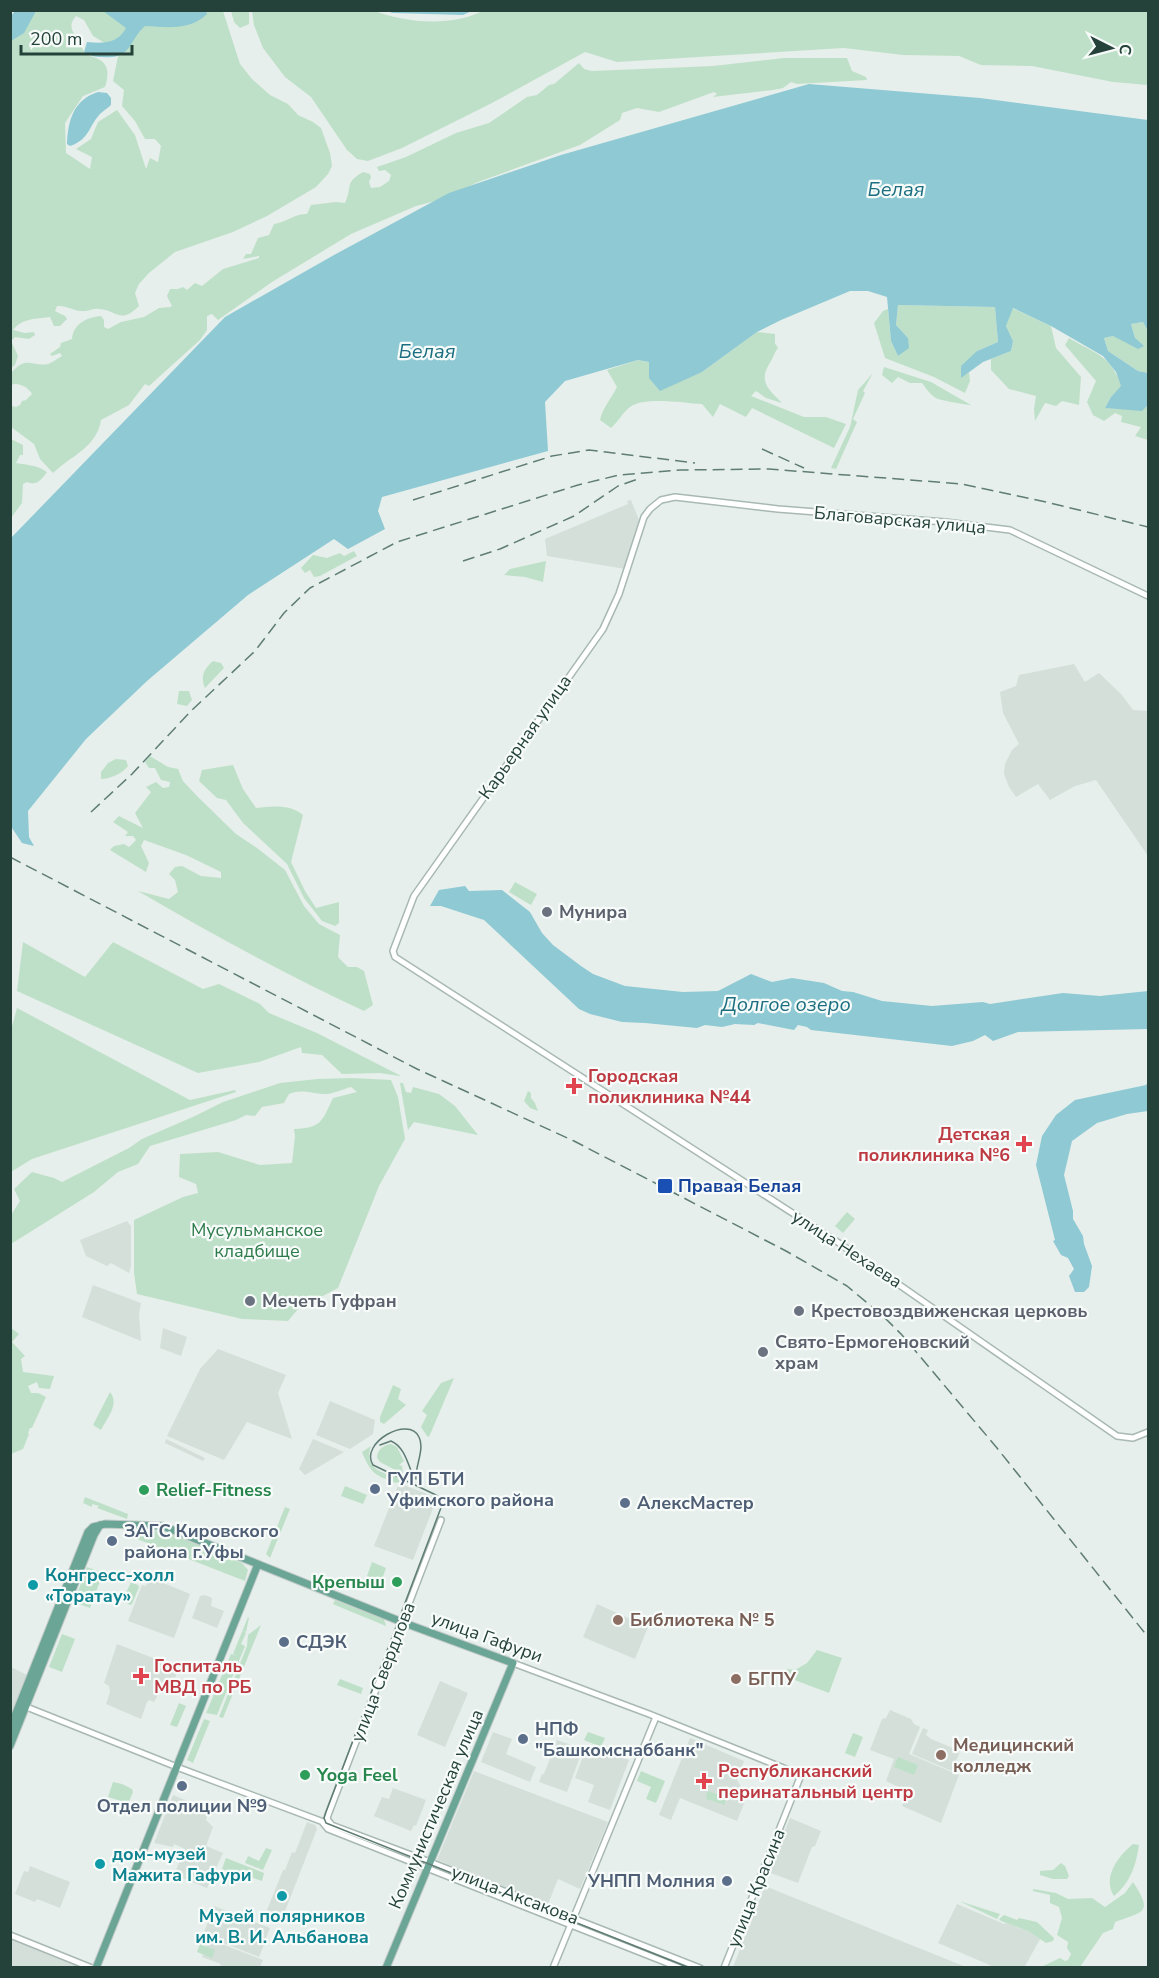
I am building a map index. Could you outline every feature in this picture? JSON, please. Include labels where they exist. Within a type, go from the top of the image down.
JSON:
[{"type":"main road","name":"улица Гафури","points":[[23,1706],[88,1532],[93,1527],[100,1526],[127,1524],[163,1526],[513,1663]]},
{"type":"main road","points":[[94,1968],[258,1564]]},
{"type":"main road","name":"Коммунистическая улица","points":[[386,1968],[513,1663]]},
{"type":"main road","points":[[10,1728],[23,1706]]},
{"type":"main road","points":[[10,1746],[23,1706]]},
{"type":"street","name":"Благоварская улица","points":[[644,517],[661,500],[675,497],[1010,530],[1149,596]]},
{"type":"street","name":"Карьерная улица","points":[[393,951],[414,896],[603,628],[619,594],[644,517]]},
{"type":"street","name":"улица Нехаева","points":[[393,951],[395,957],[839,1243],[1117,1436],[1133,1438],[1149,1432]]},
{"type":"street","name":"улица Свердлова","points":[[331,1824],[327,1819],[328,1815],[441,1520]]},
{"type":"street","name":"улица Гафури","points":[[513,1663],[801,1775]]},
{"type":"street","points":[[23,1706],[323,1822],[328,1829],[429,1865],[570,1925],[680,1968]]},
{"type":"street","points":[[553,1968],[656,1717]]},
{"type":"street","name":"улица Красина","points":[[724,1968],[801,1775]]},
{"type":"street","name":"улица Аксакова","points":[[323,1822],[699,1968]]},
{"type":"street","points":[[10,1935],[94,1968]]},
{"type":"shaded area","points":[[631,500],[639,520],[625,569],[547,556],[545,539],[628,504],[627,501]]},
{"type":"shaded area","points":[[1074,664],[1085,682],[1099,673],[1121,694],[1133,710],[1148,711],[1148,856],[1096,780],[1075,786],[1050,800],[1038,784],[1016,797],[1009,787],[1004,774],[1005,764],[1012,750],[1019,744],[1003,713],[1000,692],[1016,686],[1019,675]]},
{"type":"shaded area","points":[[127,1221],[131,1226],[129,1273],[111,1263],[107,1266],[86,1256],[80,1240]]},
{"type":"shaded area","points":[[93,1285],[141,1303],[139,1314],[141,1341],[82,1317]]},
{"type":"shaded area","points":[[163,1328],[187,1337],[181,1356],[160,1348]]},
{"type":"shaded area","points":[[218,1349],[286,1375],[278,1393],[292,1439],[247,1422],[224,1460],[167,1436],[200,1369]]},
{"type":"shaded area","points":[[330,1401],[375,1420],[373,1434],[350,1449],[316,1435]]},
{"type":"shaded area","points":[[166,1439],[205,1458],[203,1461],[165,1443]]},
{"type":"shaded area","points":[[313,1439],[344,1452],[305,1475],[299,1469]]},
{"type":"shaded area","points":[[399,1483],[437,1498],[413,1560],[374,1546]]},
{"type":"shaded area","points":[[149,1577],[190,1594],[174,1638],[128,1621],[142,1585],[146,1586]]},
{"type":"shaded area","points":[[205,1595],[212,1598],[211,1606],[224,1611],[217,1628],[192,1618],[200,1596]]},
{"type":"shaded area","points":[[597,1604],[648,1627],[635,1659],[583,1637]]},
{"type":"shaded area","name":"Госпиталь МВД по РБ","points":[[117,1644],[179,1668],[172,1686],[164,1684],[154,1702],[149,1700],[147,1702],[141,1719],[106,1704],[110,1692],[109,1686],[104,1683]]},
{"type":"shaded area","points":[[11,1667],[27,1675],[11,1716]]},
{"type":"shaded area","points":[[440,1681],[468,1693],[445,1747],[417,1735]]},
{"type":"shaded area","points":[[890,1710],[911,1719],[920,1727],[909,1754],[959,1775],[941,1823],[902,1806],[907,1791],[886,1781],[894,1759],[870,1750],[882,1719],[886,1718]]},
{"type":"shaded area","name":"Медицинский колледж","points":[[923,1728],[928,1730],[926,1735],[931,1739],[960,1751],[952,1771],[912,1754]]},
{"type":"shaded area","points":[[493,1732],[512,1739],[506,1754],[536,1767],[530,1782],[481,1762]]},
{"type":"shaded area","points":[[690,1738],[744,1761],[737,1780],[747,1796],[737,1821],[680,1798],[671,1820],[659,1815]]},
{"type":"shaded area","points":[[557,1740],[583,1749],[567,1792],[539,1782]]},
{"type":"shaded area","points":[[587,1745],[629,1760],[610,1810],[588,1802],[594,1785],[575,1778]]},
{"type":"shaded area","points":[[474,1771],[608,1822],[580,1889],[558,1879],[548,1904],[437,1860]]},
{"type":"shaded area","points":[[393,1788],[426,1800],[416,1826],[414,1825],[411,1831],[374,1816],[382,1797],[389,1799]]},
{"type":"shaded area","points":[[173,1795],[209,1810],[206,1820],[213,1827],[206,1846],[223,1853],[207,1888],[174,1875],[185,1849],[174,1844],[173,1847],[154,1843]]},
{"type":"shaded area","points":[[790,1818],[821,1831],[798,1883],[768,1872]]},
{"type":"shaded area","points":[[307,1822],[315,1825],[317,1829],[282,1919],[278,1920],[265,1915],[283,1870],[292,1852],[295,1853]]},
{"type":"shaded area","points":[[30,1866],[70,1882],[60,1908],[15,1894],[24,1871],[28,1872]]},
{"type":"shaded area","points":[[765,1886],[787,1895],[966,1967],[733,1967]]},
{"type":"shaded area","points":[[957,1904],[1004,1924],[1028,1931],[1040,1939],[1024,1968],[994,1967],[938,1943]]},
{"type":"shaded area","points":[[214,1906],[270,1928],[259,1957],[203,1935]]},
{"type":"shaded area","points":[[10,1938],[86,1967],[11,1967]]},
{"type":"shaded area","points":[[209,1939],[263,1960],[260,1967],[220,1967],[221,1964],[202,1957]]},
{"type":"green space","points":[[484,10],[1148,11],[1148,85],[1113,82],[1032,66],[981,65],[959,56],[903,55],[844,48],[617,62],[585,52],[492,103],[402,148],[368,161],[357,159],[347,150],[311,97],[285,77],[263,48],[254,25],[252,11],[375,11],[400,18],[444,21],[459,19]]},
{"type":"green space","points":[[33,11],[115,11],[131,20],[123,37],[110,46],[93,36],[84,20],[76,16],[71,26],[85,52],[103,63],[107,72],[105,87],[83,96],[65,123],[66,153],[90,169],[92,157],[76,149],[91,139],[98,122],[117,110],[135,135],[146,169],[150,158],[158,162],[161,146],[155,139],[145,139],[135,121],[122,106],[124,90],[113,81],[118,56],[124,50],[134,26],[205,11],[223,11],[240,64],[252,79],[270,95],[288,104],[298,115],[321,128],[332,166],[316,187],[267,216],[233,232],[175,252],[139,284],[135,293],[139,306],[133,312],[123,316],[99,309],[81,311],[57,306],[55,311],[67,319],[60,326],[54,326],[50,317],[21,323],[13,330],[25,333],[34,332],[35,335],[29,339],[15,337],[11,341],[18,356],[15,365],[11,368],[10,40]]},
{"type":"green space","points":[[231,11],[249,11],[249,24],[240,28],[234,22]]},
{"type":"green space","points":[[784,58],[847,58],[852,71],[866,77],[867,80],[797,84],[791,82],[783,88],[773,90],[713,97],[717,94],[714,92],[659,112],[637,108],[622,113],[620,120],[580,145],[478,182],[443,199],[416,206],[351,234],[272,282],[218,320],[212,314],[207,316],[207,330],[200,340],[149,386],[145,384],[129,405],[101,420],[99,429],[89,444],[53,473],[40,459],[34,444],[11,427],[11,406],[20,405],[32,394],[23,386],[11,385],[11,373],[21,364],[48,364],[62,356],[60,353],[52,356],[50,354],[60,347],[61,343],[72,339],[75,329],[82,322],[101,316],[104,320],[104,327],[108,329],[121,322],[144,317],[159,308],[172,306],[167,296],[170,289],[183,287],[187,290],[195,283],[202,286],[223,269],[259,258],[259,256],[243,259],[246,254],[251,254],[258,238],[269,235],[274,224],[307,214],[311,205],[345,203],[351,182],[363,172],[370,174],[371,188],[380,187],[389,181],[391,175],[385,170],[379,171],[377,167],[406,157],[456,133],[489,123],[527,97],[537,95],[549,85],[554,84],[579,63],[584,69],[592,71],[713,66]]},
{"type":"green space","points":[[898,305],[995,307],[998,342],[977,351],[961,377],[969,372],[970,381],[965,393],[934,377],[885,358],[874,323],[883,311],[888,309],[891,341],[898,356],[908,338],[896,325]]},
{"type":"green space","points":[[1012,308],[1051,326],[1056,348],[1081,377],[1079,405],[1062,401],[1056,406],[1045,403],[1035,421],[1036,396],[1009,389],[991,370],[991,359],[1011,351],[1013,341],[1006,326]]},
{"type":"green space","points":[[1143,322],[1148,331],[1148,373],[1138,371],[1108,351],[1104,338],[1113,336],[1135,338],[1131,324]]},
{"type":"green space","points":[[757,332],[775,334],[775,343],[778,348],[767,368],[765,379],[768,388],[782,403],[766,398],[756,391],[751,396],[804,417],[826,417],[846,424],[834,448],[752,408],[746,417],[720,404],[713,417],[702,404],[665,401],[645,402],[630,407],[611,428],[600,420],[617,387],[607,370],[638,360],[702,372]]},
{"type":"green space","points":[[1069,338],[1101,356],[1117,375],[1122,386],[1111,397],[1105,408],[1142,410],[1148,405],[1148,440],[1135,436],[1141,427],[1121,422],[1122,416],[1115,413],[1104,421],[1093,415],[1087,402],[1096,381],[1065,345]]},
{"type":"green space","points":[[884,367],[931,382],[971,405],[936,398],[922,383],[910,383],[898,377],[892,383],[882,375]]},
{"type":"green space","points":[[873,373],[863,391],[865,393],[853,419],[857,422],[836,469],[831,468],[850,427],[858,390]]},
{"type":"green space","points":[[11,439],[23,445],[23,455],[20,455],[16,463],[47,472],[36,483],[23,484],[22,503],[11,518]]},
{"type":"green space","points":[[354,551],[357,556],[320,576],[314,577],[310,570],[305,573],[301,568],[313,555],[327,558],[340,553],[344,556]]},
{"type":"green space","points":[[546,561],[543,582],[504,575],[510,569]]},
{"type":"green space","points":[[213,661],[221,663],[224,668],[205,688],[204,673]]},
{"type":"green space","points":[[179,691],[189,691],[192,700],[187,706],[177,704]]},
{"type":"green space","points":[[150,756],[168,767],[178,769],[183,781],[236,834],[285,870],[304,906],[319,924],[340,935],[338,957],[348,967],[357,967],[364,971],[373,1005],[364,1011],[306,983],[249,954],[138,891],[169,899],[178,892],[175,880],[169,874],[175,867],[182,866],[201,876],[221,878],[221,872],[186,855],[144,840],[141,846],[149,863],[146,872],[110,850],[114,846],[124,844],[129,847],[136,840],[133,836],[125,836],[128,832],[113,822],[119,816],[143,828],[135,813],[151,792],[146,787],[156,782],[163,788],[169,787],[170,782],[161,780],[155,768],[149,768],[145,762]]},
{"type":"green space","points":[[116,759],[126,760],[128,766],[116,775],[101,779],[101,772],[108,763]]},
{"type":"green space","points":[[233,765],[243,789],[256,808],[287,807],[303,815],[291,862],[316,908],[339,902],[339,923],[335,926],[322,921],[304,898],[287,864],[243,823],[226,800],[217,798],[199,781],[202,770]]},
{"type":"green space","points":[[515,882],[537,894],[531,905],[509,892]]},
{"type":"green space","points":[[23,942],[85,977],[113,942],[203,989],[219,984],[260,1004],[269,1013],[317,1033],[401,1076],[379,1073],[342,1074],[322,1055],[302,1053],[301,1047],[259,1062],[198,1073],[17,991]]},
{"type":"green space","points":[[17,1008],[190,1100],[235,1090],[236,1092],[32,1159],[11,1172],[10,1034]]},
{"type":"green space","name":"Мусульманское кладбище","points":[[352,1078],[391,1080],[398,1097],[405,1139],[379,1186],[338,1288],[319,1298],[309,1296],[288,1321],[242,1319],[137,1294],[134,1273],[134,1220],[183,1197],[198,1193],[196,1184],[179,1177],[180,1154],[218,1152],[260,1165],[292,1163],[294,1129],[316,1125],[323,1118],[333,1098],[357,1092],[351,1087],[326,1094],[302,1092],[289,1094],[284,1103],[262,1107],[255,1116],[246,1115],[150,1146],[138,1164],[118,1172],[94,1192],[11,1244],[11,1215],[20,1201],[14,1189],[32,1172],[62,1182],[142,1139],[223,1102],[280,1083]]},
{"type":"green space","points":[[400,1083],[403,1083],[406,1092],[411,1093],[413,1087],[439,1094],[455,1106],[478,1135],[414,1122],[408,1130]]},
{"type":"green space","points":[[528,1091],[538,1111],[530,1108],[524,1101]]},
{"type":"green space","points":[[847,1212],[855,1219],[843,1233],[835,1226]]},
{"type":"green space","points":[[11,1328],[19,1334],[12,1342],[25,1356],[21,1359],[23,1372],[54,1376],[50,1389],[39,1388],[37,1382],[28,1386],[31,1393],[38,1393],[46,1397],[30,1428],[23,1449],[11,1454]]},
{"type":"green space","points":[[454,1378],[429,1437],[421,1427],[427,1415],[422,1411],[441,1383]]},
{"type":"green space","points":[[393,1385],[401,1389],[398,1399],[406,1405],[384,1424],[380,1422],[380,1417]]},
{"type":"green space","points":[[110,1392],[114,1401],[113,1406],[101,1430],[93,1425]]},
{"type":"green space","points":[[391,1444],[397,1447],[404,1461],[399,1465],[402,1466],[403,1474],[380,1462],[377,1458],[381,1448]]},
{"type":"green space","points":[[371,1446],[369,1454],[373,1465],[402,1481],[396,1483],[378,1475],[371,1469],[362,1452]]},
{"type":"green space","points":[[345,1486],[367,1495],[363,1504],[341,1496]]},
{"type":"green space","points":[[85,1497],[128,1514],[127,1519],[97,1508],[99,1506],[92,1504],[92,1507],[83,1503]]},
{"type":"green space","points":[[285,1507],[290,1509],[270,1558],[266,1554]]},
{"type":"green space","points":[[136,1529],[164,1531],[242,1563],[248,1570],[245,1581],[132,1537]]},
{"type":"green space","points":[[372,1562],[386,1568],[381,1582],[367,1576]]},
{"type":"green space","points":[[87,1567],[103,1573],[90,1608],[74,1602]]},
{"type":"green space","points":[[131,1582],[139,1587],[130,1605],[123,1600]]},
{"type":"green space","points":[[335,1600],[384,1619],[386,1626],[333,1604]]},
{"type":"green space","points":[[248,1617],[246,1632],[243,1631],[246,1633],[241,1644],[245,1646],[217,1715],[206,1713],[231,1654],[237,1656],[233,1654]]},
{"type":"green space","points":[[261,1625],[223,1718],[219,1717],[247,1646],[248,1635]]},
{"type":"green space","points":[[62,1634],[75,1639],[62,1672],[49,1667]]},
{"type":"green space","points":[[817,1650],[842,1658],[829,1693],[784,1676],[783,1673],[787,1669],[795,1670],[807,1663]]},
{"type":"green space","points":[[340,1679],[363,1688],[361,1694],[337,1685]]},
{"type":"green space","points":[[179,1703],[186,1706],[177,1727],[170,1725]]},
{"type":"green space","points":[[204,1719],[210,1721],[193,1763],[187,1760]]},
{"type":"green space","points":[[588,1732],[605,1738],[601,1747],[584,1740]]},
{"type":"green space","points":[[853,1733],[863,1737],[855,1757],[845,1753]]},
{"type":"green space","points":[[898,1757],[918,1765],[914,1775],[894,1767]]},
{"type":"green space","points":[[641,1771],[665,1781],[656,1803],[646,1799],[651,1787],[637,1781]]},
{"type":"green space","points":[[113,1782],[132,1789],[128,1804],[120,1805],[121,1801],[108,1797]]},
{"type":"green space","points":[[709,1791],[726,1798],[725,1805],[706,1799]]},
{"type":"green space","points":[[1133,1844],[1139,1845],[1134,1867],[1124,1886],[1114,1896],[1110,1882],[1113,1868]]},
{"type":"green space","points":[[266,1848],[272,1850],[263,1870],[245,1863],[248,1856],[259,1861]]},
{"type":"green space","points":[[226,1858],[264,1873],[262,1881],[222,1869]]},
{"type":"green space","points":[[1061,1863],[1065,1866],[1069,1876],[1067,1879],[1053,1879],[1040,1875],[1040,1871],[1053,1870]]},
{"type":"green space","points":[[1133,1882],[1143,1900],[1144,1906],[1139,1913],[1115,1922],[1113,1929],[1103,1933],[1080,1967],[1041,1967],[1060,1958],[1068,1960],[1071,1954],[1067,1948],[1068,1942],[1057,1935],[1062,1918],[1059,1907],[1050,1903],[1050,1895],[1033,1891],[1033,1889],[1056,1893],[1068,1899],[1092,1898],[1105,1907],[1125,1893]]},
{"type":"green space","points":[[959,1901],[1000,1914],[997,1919]]},
{"type":"green space","points":[[1004,1915],[1017,1920],[1019,1918],[1037,1922],[1054,1938],[1053,1941],[1046,1943],[1028,1931],[1001,1921],[999,1919]]},
{"type":"green space","points":[[200,1944],[215,1950],[212,1958],[197,1952]]},
{"type":"water","points":[[472,10],[463,15],[386,11]]},
{"type":"water","points":[[15,11],[36,11],[24,33],[11,41],[11,16]]},
{"type":"water","points":[[103,11],[206,11],[207,14],[186,26],[145,26],[119,56],[97,57],[84,52],[87,42],[99,43],[115,40],[126,28]]},
{"type":"water","name":"Белая","points":[[809,84],[980,98],[1148,120],[1148,331],[1143,322],[1131,324],[1135,338],[1144,346],[1138,349],[1113,336],[1104,338],[1108,351],[1138,371],[1148,373],[1148,405],[1142,411],[1105,408],[1121,386],[1116,372],[1103,356],[1051,326],[1013,308],[1006,326],[1013,341],[1011,351],[983,362],[961,378],[961,366],[977,351],[998,342],[995,307],[898,305],[896,325],[908,338],[909,348],[898,356],[891,341],[887,297],[868,291],[850,291],[781,320],[757,332],[702,372],[660,391],[649,378],[649,362],[638,360],[565,381],[545,402],[548,451],[382,497],[378,511],[385,529],[348,549],[334,539],[248,595],[147,681],[86,739],[28,811],[29,837],[34,846],[22,843],[10,825],[11,538],[225,317],[449,193],[561,155]]},
{"type":"water","points":[[98,92],[107,93],[111,98],[111,105],[100,114],[81,140],[70,146],[67,144],[73,112],[83,100]]},
{"type":"water","name":"Долгое озеро","points":[[465,886],[469,891],[502,890],[530,912],[542,933],[553,945],[593,974],[625,986],[683,992],[718,991],[751,974],[772,982],[792,978],[824,983],[842,991],[882,1001],[932,1006],[983,1002],[990,1004],[1063,993],[1100,996],[1148,991],[1148,1029],[1018,1032],[993,1041],[985,1035],[973,1041],[952,1046],[811,1030],[798,1025],[794,1030],[758,1023],[722,1027],[705,1025],[697,1028],[622,1022],[579,1009],[484,920],[441,906],[430,906],[439,890]]},
{"type":"water","points":[[1148,1082],[1148,1111],[1127,1114],[1097,1123],[1072,1141],[1064,1175],[1073,1219],[1083,1236],[1092,1266],[1089,1287],[1084,1292],[1075,1292],[1069,1276],[1074,1269],[1068,1258],[1061,1255],[1053,1241],[1055,1240],[1036,1165],[1042,1136],[1056,1115],[1075,1100],[1146,1085]]},
{"type":"tram line","points":[[416,1479],[421,1447],[419,1437],[414,1431],[406,1429],[387,1434],[373,1448],[371,1457],[373,1465],[436,1495],[442,1505],[326,1812],[324,1818],[326,1823],[690,1968]]},
{"type":"tram line","points":[[380,1445],[391,1441],[400,1447],[414,1478]]},
{"type":"railway","points":[[762,449],[804,468]]},
{"type":"railway","points":[[413,500],[552,456],[589,450],[695,463]]},
{"type":"railway","points":[[91,812],[132,774],[191,711],[255,651],[284,613],[310,588],[397,542],[578,485],[619,475],[680,470],[769,469],[962,484],[1148,527]]},
{"type":"railway","points":[[463,561],[500,549],[574,516],[618,486],[641,478]]},
{"type":"railway","points":[[10,857],[417,1069],[574,1141],[786,1251],[847,1286],[902,1335],[997,1448],[1148,1637]]},
{"type":"place","name":"Мунира","points":[[547,912]]},
{"type":"place","name":"Городская поликлиника №44","points":[[574,1086]]},
{"type":"place","name":"Детская поликлиника №6","points":[[1024,1144]]},
{"type":"place","name":"Правая Белая","points":[[665,1186]]},
{"type":"place","name":"Мечеть Гуфран","points":[[250,1301]]},
{"type":"place","name":"Крестовоздвиженская церковь","points":[[799,1311]]},
{"type":"place","name":"Свято-Ермогеновский храм","points":[[763,1352]]},
{"type":"place","name":"ГУП БТИ Уфимского района","points":[[375,1489]]},
{"type":"place","name":"Relief-Fitness","points":[[144,1490]]},
{"type":"place","name":"АлексМастер","points":[[625,1503]]},
{"type":"place","name":"ЗАГС Кировского района г.Уфы","points":[[112,1541]]},
{"type":"place","name":"Крепыш","points":[[397,1582]]},
{"type":"place","name":"Конгресс-холл «Торатау»","points":[[33,1585]]},
{"type":"place","name":"Библиотека № 5","points":[[618,1620]]},
{"type":"place","name":"СДЭК","points":[[284,1642]]},
{"type":"place","name":"Госпиталь МВД по РБ","points":[[141,1676]]},
{"type":"place","name":"БГПУ","points":[[736,1679]]},
{"type":"place","name":"НПФ \"Башкомснаббанк\"","points":[[523,1739]]},
{"type":"place","name":"Медицинский колледж","points":[[941,1755]]},
{"type":"place","name":"Yoga Feel","points":[[305,1775]]},
{"type":"place","name":"Республиканский перинатальный центр","points":[[704,1781]]},
{"type":"place","name":"Отдел полиции №9","points":[[182,1786]]},
{"type":"place","name":"дом-музей Мажита Гафури","points":[[100,1864]]},
{"type":"place","name":"УНПП Молния","points":[[727,1881]]},
{"type":"place","name":"Музей полярников им. В. И. Альбанова","points":[[282,1896]]}]
